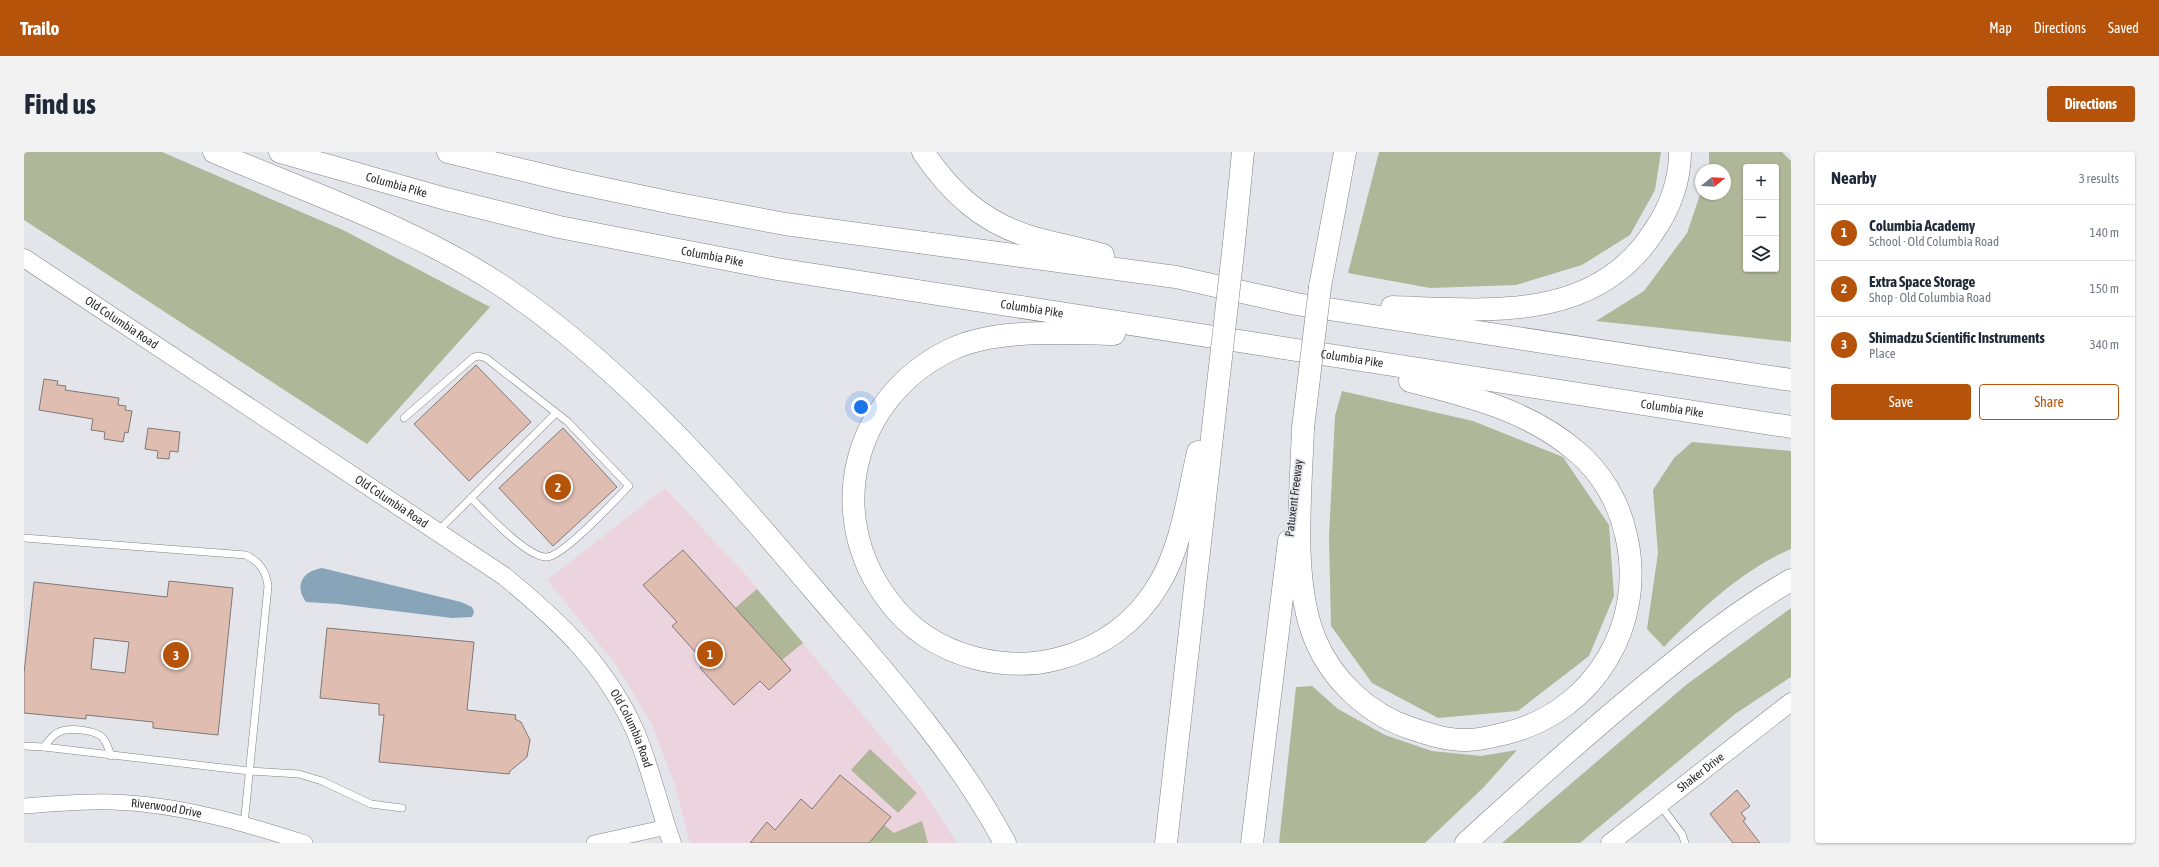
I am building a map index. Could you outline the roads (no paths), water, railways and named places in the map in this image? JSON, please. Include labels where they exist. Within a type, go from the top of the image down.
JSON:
[{"type":"highway","points":[[214,152],[381,222],[446,253],[500,285],[548,319],[600,361],[655,413],[709,471],[846,626],[922,718],[959,768],[992,818],[1005,843]]},
{"type":"highway","name":"Columbia Pike","points":[[280,152],[446,200],[559,227],[777,269],[1791,427]]},
{"type":"highway","points":[[448,152],[635,195],[785,224],[1176,277]]},
{"type":"highway","points":[[923,152],[940,178],[959,196],[978,212],[1003,225],[1030,236],[1097,253],[1176,277],[1296,304],[1791,380]]},
{"type":"highway","points":[[1166,843],[1212,383],[1228,243],[1243,152]]},
{"type":"highway","name":"Patuxent Freeway","points":[[1252,843],[1320,287],[1333,152]]},
{"type":"highway","points":[[1320,287],[1345,152]]},
{"type":"highway","points":[[1296,304],[1489,310],[1527,307],[1561,301],[1591,289],[1610,278],[1628,263],[1647,242],[1664,217],[1673,192],[1680,163],[1680,152]]},
{"type":"highway","points":[[1228,243],[1231,158]]},
{"type":"highway","points":[[1203,336],[1046,332],[1006,336],[976,341],[951,349],[910,376],[890,396],[876,415],[866,435],[853,487],[853,512],[856,536],[864,559],[877,586],[894,609],[915,629],[932,640],[962,655],[992,662],[1020,664],[1048,662],[1075,654],[1100,642],[1122,628],[1143,608],[1160,583],[1171,558],[1198,452],[1212,383]]},
{"type":"highway","points":[[1291,350],[1478,399],[1521,415],[1552,433],[1578,452],[1602,478],[1614,499],[1623,522],[1630,551],[1631,582],[1627,617],[1614,648],[1599,672],[1580,693],[1563,708],[1540,721],[1516,731],[1467,740],[1423,732],[1400,725],[1362,702],[1346,687],[1328,664],[1315,639],[1307,614],[1302,587],[1300,552],[1303,428]]},
{"type":"highway","points":[[1170,808],[1179,625],[1198,452]]},
{"type":"highway","points":[[1466,843],[1542,773],[1671,665],[1735,615],[1791,580]]},
{"type":"street","name":"Old Columbia Road","points":[[24,258],[504,576],[564,628],[588,655],[623,708],[636,734],[657,792],[669,838]]},
{"type":"street","name":"Shaker Drive","points":[[1610,843],[1659,803],[1791,702]]},
{"type":"street","name":"Riverwood Drive","points":[[24,806],[76,802],[114,802],[166,808],[244,825],[305,843]]},
{"type":"street","points":[[594,843],[669,838]]},
{"type":"lane","points":[[404,418],[474,357],[479,356],[486,358],[555,414],[568,422],[629,486],[562,552],[546,557],[538,555],[503,531],[471,498]]},
{"type":"lane","points":[[437,532],[555,414]]},
{"type":"lane","points":[[24,538],[246,555],[256,560],[267,576],[268,586],[244,825]]},
{"type":"lane","points":[[44,747],[59,731],[66,730],[92,732],[99,734],[104,740],[111,756]]},
{"type":"lane","points":[[24,746],[311,776],[371,804],[402,808]]},
{"type":"lane","points":[[1659,803],[1682,834],[1685,843]]},
{"type":"water","points":[[322,568],[461,602],[472,607],[474,612],[472,617],[452,618],[338,604],[306,602],[302,596],[302,580],[310,572]]},
{"type":"place","name":"Extra Space Storage","points":[[558,487]]},
{"type":"place","name":"Columbia Academy","points":[[710,654]]},
{"type":"place","name":"Shimadzu Scientific Instruments","points":[[176,655]]}]
